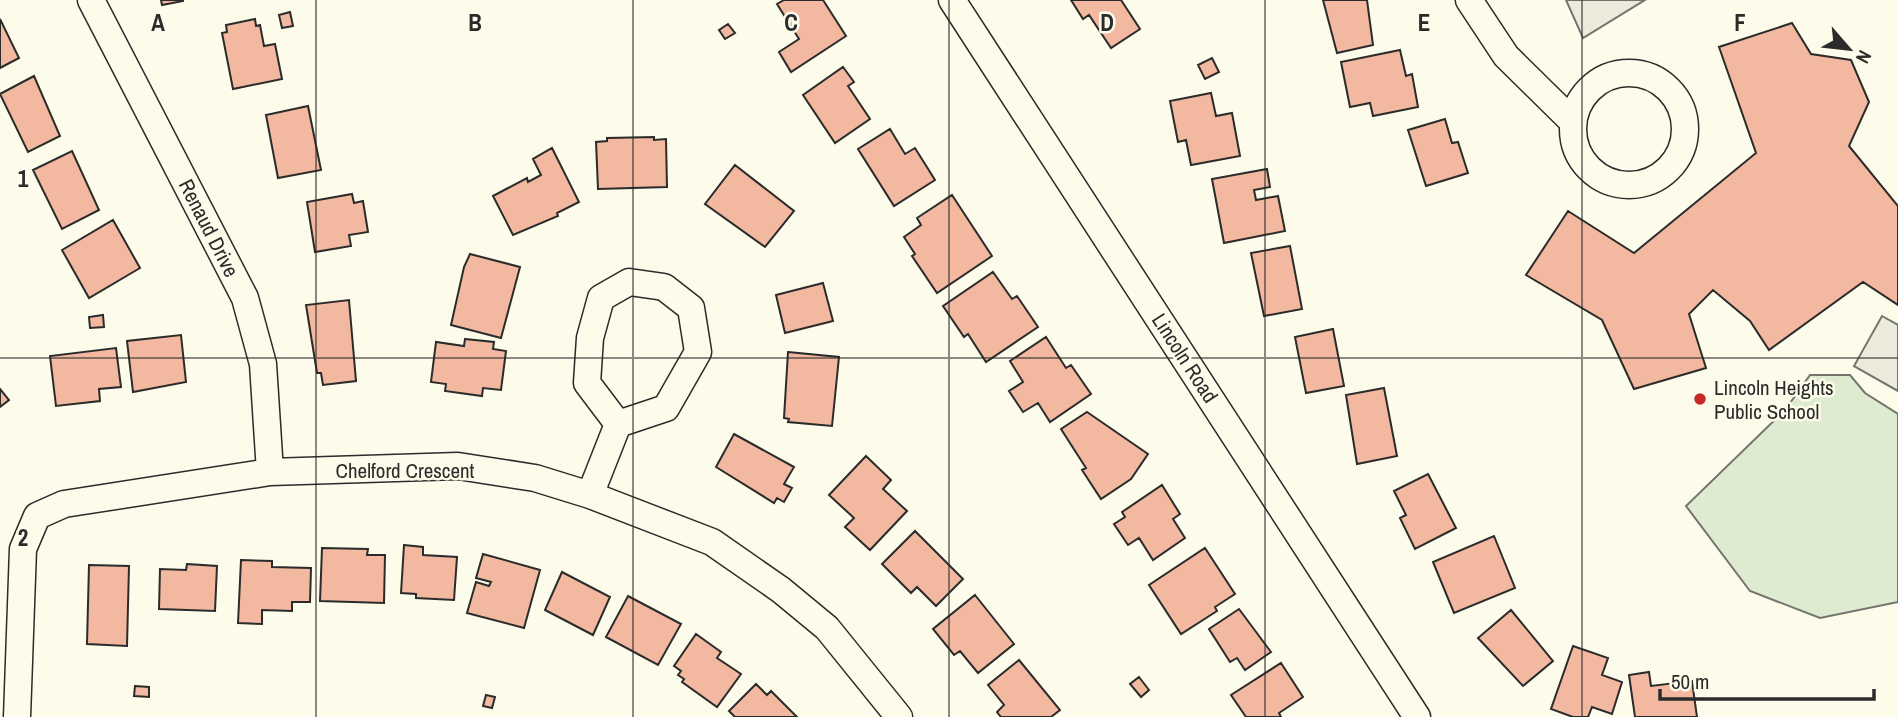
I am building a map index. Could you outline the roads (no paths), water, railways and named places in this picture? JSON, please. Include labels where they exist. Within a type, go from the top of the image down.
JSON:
[{"type":"street","name":"Renaud Drive","points":[[91,0],[245,298],[263,364],[270,472]]},
{"type":"street","name":"Lincoln Road","points":[[952,0],[1417,717]]},
{"type":"street","points":[[1469,0],[1506,56],[1573,122],[1573,136],[1583,163],[1601,178],[1624,185],[1639,185],[1667,171],[1683,144],[1685,127],[1674,96],[1662,84],[1636,73],[1621,73],[1594,84],[1576,108],[1573,122]]},
{"type":"street","points":[[629,282],[664,287],[691,308],[698,352],[666,408],[618,424],[587,383],[590,338],[601,298],[629,282]]},
{"type":"street","points":[[590,495],[618,424]]},
{"type":"street","name":"Chelford Crescent","points":[[17,717],[23,549],[37,516],[64,504],[270,472],[457,466],[535,478],[590,495],[712,542],[782,590],[827,628],[899,717]]},
{"type":"place","name":"Lincoln Heights Public School","points":[[1700,399]]}]
